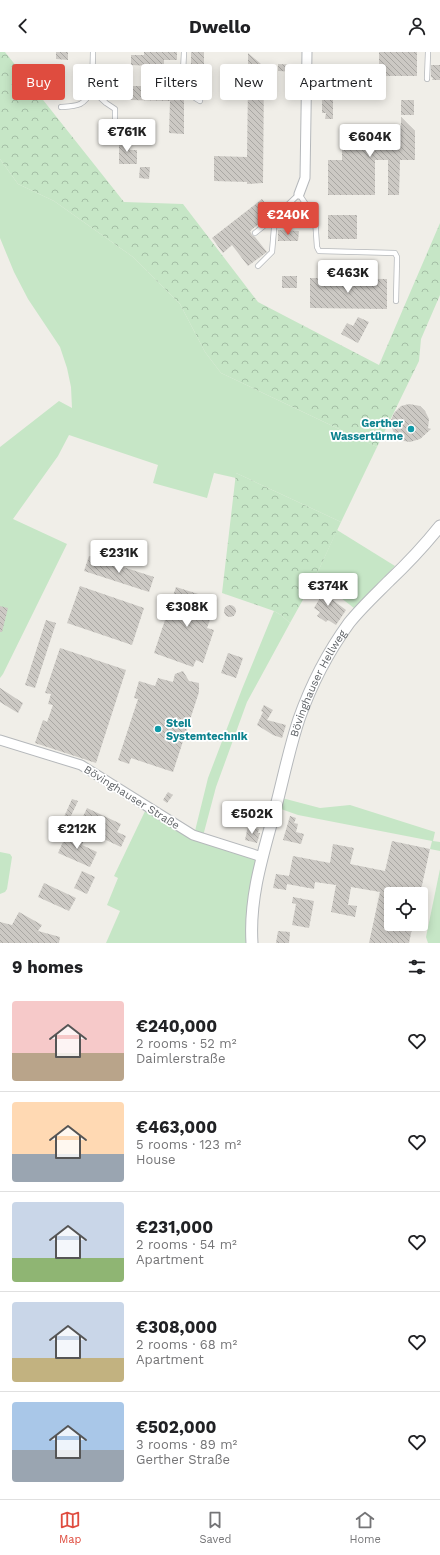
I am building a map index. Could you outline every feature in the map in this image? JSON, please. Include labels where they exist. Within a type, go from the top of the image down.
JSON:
[{"type":"street","points":[[299,194],[305,178],[307,52]]},
{"type":"street","name":"Bövinghauser Hellweg","points":[[252,943],[252,906],[262,857],[300,718],[315,681],[332,648],[360,611],[408,562],[440,526]]},
{"type":"street","name":"Bövinghauser Straße","points":[[0,740],[81,765],[195,836],[262,857]]},
{"type":"lane","points":[[92,52],[92,64]]},
{"type":"lane","points":[[184,52],[183,72],[192,96],[200,101]]},
{"type":"lane","points":[[427,79],[428,52]]},
{"type":"lane","points":[[61,107],[77,106],[84,103],[86,100]]},
{"type":"lane","points":[[103,100],[115,109],[115,129],[148,129]]},
{"type":"lane","points":[[255,233],[275,217],[299,194],[315,218],[317,247],[319,251],[395,253],[397,258],[396,301]]},
{"type":"lane","points":[[258,266],[272,252],[275,217]]},
{"type":"green space","points":[[0,52],[5,52],[15,64],[12,64],[12,100],[43,100],[124,202],[183,204],[258,302],[379,365],[440,223],[440,295],[421,339],[419,361],[377,447],[221,373],[205,352],[180,304],[133,257],[54,201],[18,184],[0,159]]},
{"type":"green space","points":[[0,159],[18,184],[54,201],[133,257],[180,304],[205,352],[221,373],[377,447],[341,522],[236,473],[236,478],[214,473],[207,498],[153,483],[158,465],[69,435],[58,456],[13,519],[67,544],[0,678],[0,447],[59,401],[72,408],[71,387],[60,347],[28,299],[14,272],[0,238]]},
{"type":"green space","points":[[236,473],[341,522],[315,578],[290,623],[274,611],[222,593]]},
{"type":"green space","points":[[337,530],[395,566],[354,608],[315,578]]},
{"type":"green space","points":[[274,611],[290,623],[247,702],[216,787],[203,836],[261,858],[250,943],[106,943],[120,911],[107,905],[118,878],[114,876],[147,807],[194,835],[208,778]]},
{"type":"green space","points":[[282,798],[320,808],[350,805],[435,832],[433,841],[440,842],[440,851],[430,849],[432,841],[298,815],[281,809],[280,805]]},
{"type":"green space","points":[[0,852],[10,854],[12,857],[7,889],[5,892],[0,894]]},
{"type":"green space","points":[[440,869],[440,943],[428,943],[426,937]]},
{"type":"building","points":[[56,52],[68,52],[68,60],[56,59]]},
{"type":"building","points":[[144,52],[177,52],[177,60],[164,60],[164,64],[141,64],[141,65],[131,64],[131,55],[144,55]]},
{"type":"building","points":[[191,52],[204,52],[204,64],[191,64]]},
{"type":"building","points":[[379,52],[417,52],[417,76],[386,76],[386,64],[379,64]]},
{"type":"building","points":[[248,53],[261,64],[248,64]]},
{"type":"building","points":[[278,64],[285,64],[285,71],[278,71]]},
{"type":"building","points":[[431,65],[440,65],[440,80],[432,80]]},
{"type":"building","points":[[133,86],[141,86],[141,100],[184,100],[184,134],[169,133],[170,101],[130,100],[133,100]]},
{"type":"building","points":[[248,100],[264,100],[263,183],[247,184],[247,182],[214,181],[214,156],[247,157]]},
{"type":"building","points":[[322,100],[333,100],[333,119],[325,119],[326,113],[322,113]]},
{"type":"building","points":[[401,100],[414,100],[414,115],[401,115]]},
{"type":"building","points":[[401,117],[415,131],[415,160],[400,160],[399,195],[388,195],[388,160],[375,160],[375,195],[328,195],[328,160],[342,160],[342,125],[401,126]]},
{"type":"building","points":[[119,138],[130,139],[130,150],[137,150],[137,164],[119,164]]},
{"type":"building","points":[[140,167],[150,167],[149,179],[139,178]]},
{"type":"building","points":[[262,199],[273,213],[250,231],[267,252],[248,266],[232,245],[223,253],[212,238]]},
{"type":"building","points":[[328,215],[357,215],[357,239],[328,239]]},
{"type":"building","points":[[278,230],[299,231],[298,241],[278,241]]},
{"type":"building","points":[[282,276],[297,276],[297,288],[282,288]]},
{"type":"building","points":[[310,278],[387,279],[387,309],[310,308]]},
{"type":"building","points":[[358,317],[369,322],[358,343],[341,334],[347,323],[353,326]]},
{"type":"building","name":"Gerther Wassertürme","points":[[409,404],[420,406],[425,411],[429,419],[428,428],[431,429],[420,439],[410,442],[398,438],[391,425],[391,420],[394,413],[401,406]]},
{"type":"building","points":[[89,556],[154,577],[149,592],[84,571]]},
{"type":"building","points":[[80,586],[144,608],[132,645],[67,623]]},
{"type":"building","points":[[321,586],[332,594],[330,598],[346,610],[336,625],[328,620],[326,622],[317,616],[320,612],[314,608],[320,598],[315,595]]},
{"type":"building","points":[[176,587],[217,600],[207,628],[214,630],[203,663],[196,660],[193,667],[154,653]]},
{"type":"building","points":[[228,605],[232,605],[236,611],[232,617],[228,617],[224,613],[224,609]]},
{"type":"building","points":[[0,606],[8,608],[2,632],[0,632]]},
{"type":"building","points":[[46,620],[56,623],[35,688],[25,685]]},
{"type":"building","points":[[60,648],[126,670],[96,763],[35,743],[43,720],[47,722],[53,705],[48,704],[51,694],[45,693]]},
{"type":"building","points":[[228,653],[243,658],[236,678],[221,673]]},
{"type":"building","name":"Steil Systemtechnik","points":[[183,671],[189,681],[199,683],[199,692],[173,772],[131,758],[129,764],[118,760],[138,699],[134,698],[139,681],[155,686],[158,678],[173,682],[175,674]]},
{"type":"building","points":[[0,688],[23,703],[18,713],[0,702]]},
{"type":"building","points":[[264,705],[273,710],[267,720],[286,725],[282,738],[273,735],[257,725],[263,712],[261,711]]},
{"type":"building","points":[[168,792],[173,795],[167,803],[163,800]]},
{"type":"building","points":[[72,799],[78,801],[69,820],[64,817]]},
{"type":"building","points":[[87,808],[121,824],[117,832],[126,836],[121,847],[93,834],[96,828],[81,821]]},
{"type":"building","points":[[242,810],[253,816],[249,824],[243,822],[245,819],[238,816]]},
{"type":"building","points":[[290,816],[296,818],[294,823],[298,824],[296,832],[304,834],[301,844],[283,840]]},
{"type":"building","points":[[248,826],[259,829],[258,833],[260,833],[257,843],[245,840]]},
{"type":"building","points":[[68,831],[85,838],[82,845],[97,852],[90,867],[58,853]]},
{"type":"building","points":[[392,841],[430,849],[422,887],[384,887],[384,931],[412,931],[409,943],[369,943],[380,892],[351,887],[348,905],[357,906],[355,917],[331,912],[336,885],[315,882],[314,889],[287,884],[286,890],[273,888],[276,874],[289,876],[293,856],[330,863],[333,844],[354,848],[350,864],[385,871]]},
{"type":"building","points":[[82,871],[95,877],[87,894],[74,888]]},
{"type":"building","points":[[44,883],[76,898],[69,911],[38,897]]},
{"type":"building","points":[[293,897],[314,901],[309,928],[292,925],[296,904],[292,903]]},
{"type":"building","points":[[19,912],[42,925],[38,931],[60,937],[59,943],[0,943],[0,922],[12,925]]},
{"type":"building","points":[[278,931],[290,932],[289,943],[276,943]]},
{"type":"place","name":"Gerther Wassertürme","points":[[411,429]]},
{"type":"place","name":"Steil Systemtechnik","points":[[158,729]]}]
